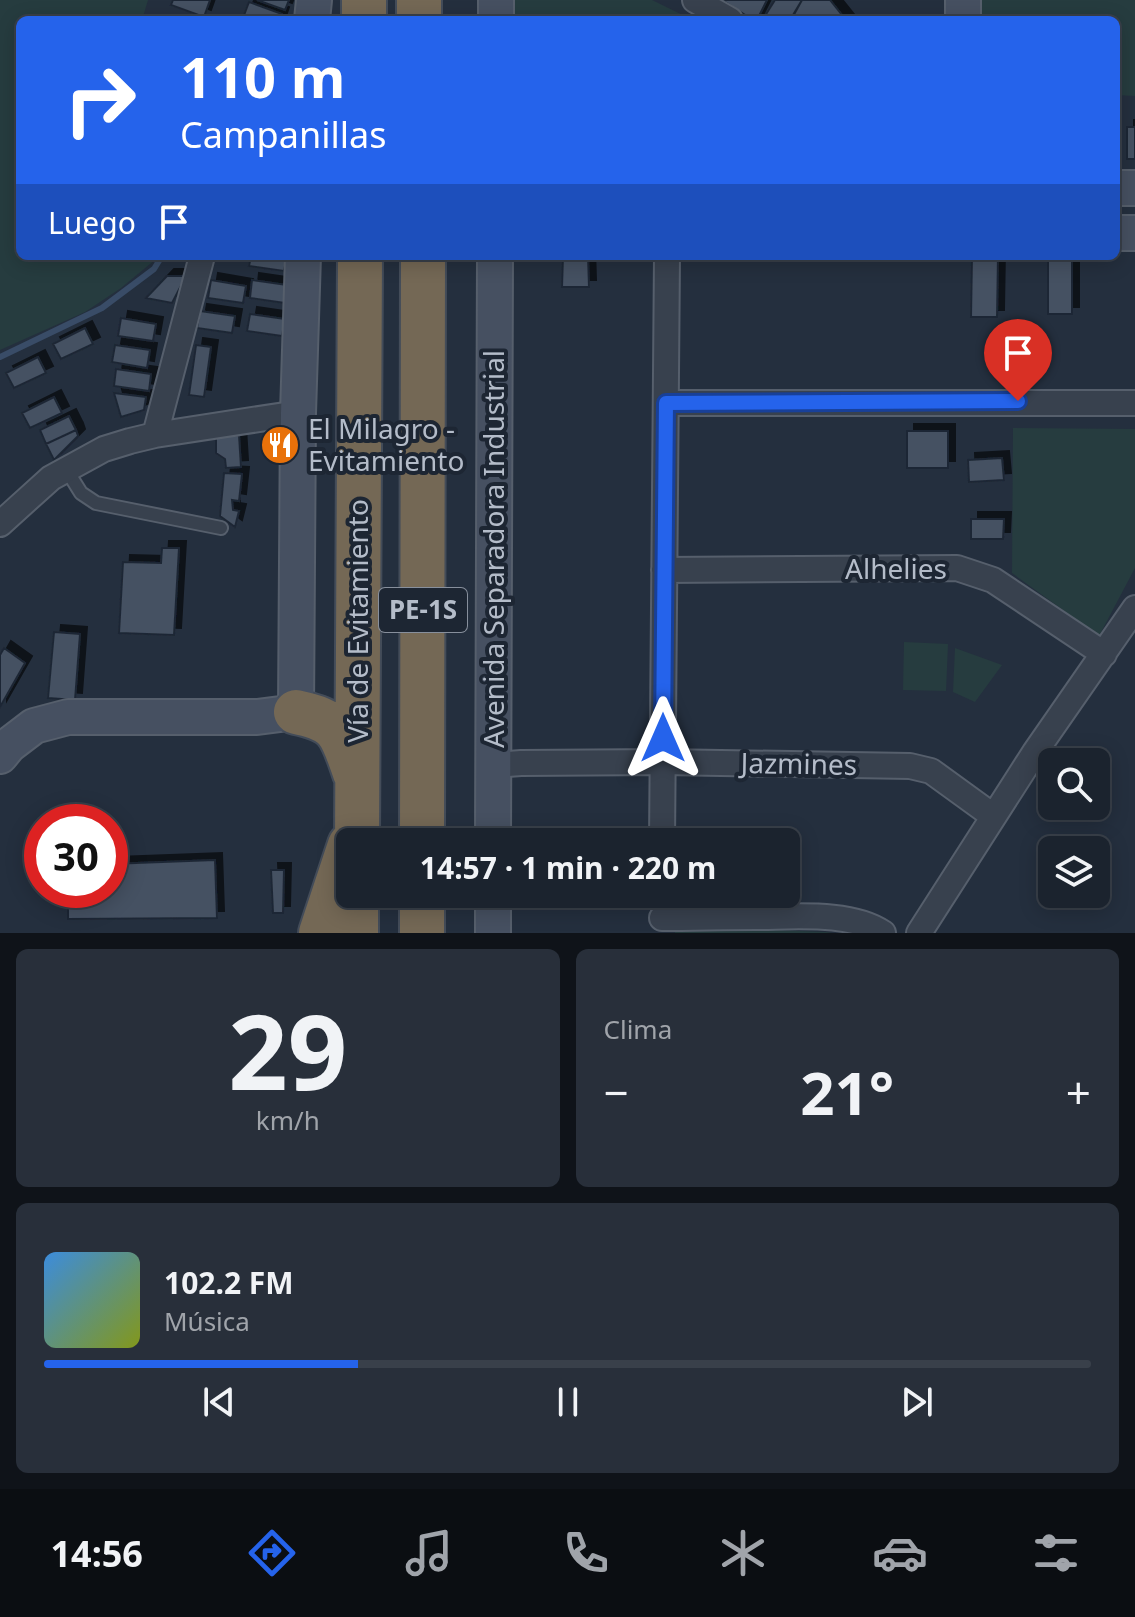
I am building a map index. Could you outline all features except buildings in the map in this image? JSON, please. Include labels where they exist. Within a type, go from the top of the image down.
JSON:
[{"type":"highway","name":"Vía de Evitamiento","points":[[321,933],[355,827],[360,260]]},
{"type":"highway","name":"PE-1S","points":[[422,828],[423,260]]},
{"type":"highway","points":[[296,712],[331,682],[359,634]]},
{"type":"highway","points":[[296,712],[329,722],[340,733],[355,827]]},
{"type":"highway","points":[[356,908],[356,933]]},
{"type":"highway","points":[[422,908],[422,933]]},
{"type":"street","points":[[695,0],[723,16]]},
{"type":"street","points":[[155,435],[201,260]]},
{"type":"street","points":[[0,756],[34,726],[68,717],[257,717],[296,712],[298,413],[303,260]]},
{"type":"street","name":"Avenida Separadora Industrial","points":[[493,828],[495,260]]},
{"type":"street","points":[[662,828],[667,260]]},
{"type":"street","points":[[666,403],[1135,403]]},
{"type":"street","points":[[0,524],[51,478],[104,449],[155,435],[298,413]]},
{"type":"street","name":"Alhelies","points":[[664,570],[957,568],[993,580],[1104,654]]},
{"type":"street","points":[[919,933],[1035,752],[1135,608]]},
{"type":"street","name":"Jazmines","points":[[493,765],[663,762],[910,766],[931,771],[993,816]]},
{"type":"street","points":[[493,908],[493,933]]},
{"type":"street","points":[[662,915],[844,919],[874,926],[883,933]]},
{"type":"lane","points":[[66,469],[81,493],[96,503],[221,528]]},
{"type":"green space","points":[[0,0],[148,0],[143,16],[16,16],[16,260],[155,260],[85,312],[0,350]]},
{"type":"green space","points":[[508,0],[652,0],[685,16],[508,16]]},
{"type":"green space","points":[[976,0],[1135,0],[1135,96],[1120,95],[1120,16],[973,16]]},
{"type":"green space","points":[[1013,428],[1135,429],[1135,568],[1099,636],[1012,573]]},
{"type":"green space","points":[[904,642],[948,644],[946,691],[903,690]]},
{"type":"green space","points":[[955,648],[1002,665],[975,702],[953,692]]},
{"type":"green space","points":[[675,926],[826,932],[832,933],[675,933]]},
{"type":"waterway","points":[[0,357],[102,308],[154,269],[160,260]]},
{"type":"place","name":"El Milagro - Evitamiento","points":[[280,445]]},
{"type":"route","points":[[663,738],[666,403],[1018,401]]}]
